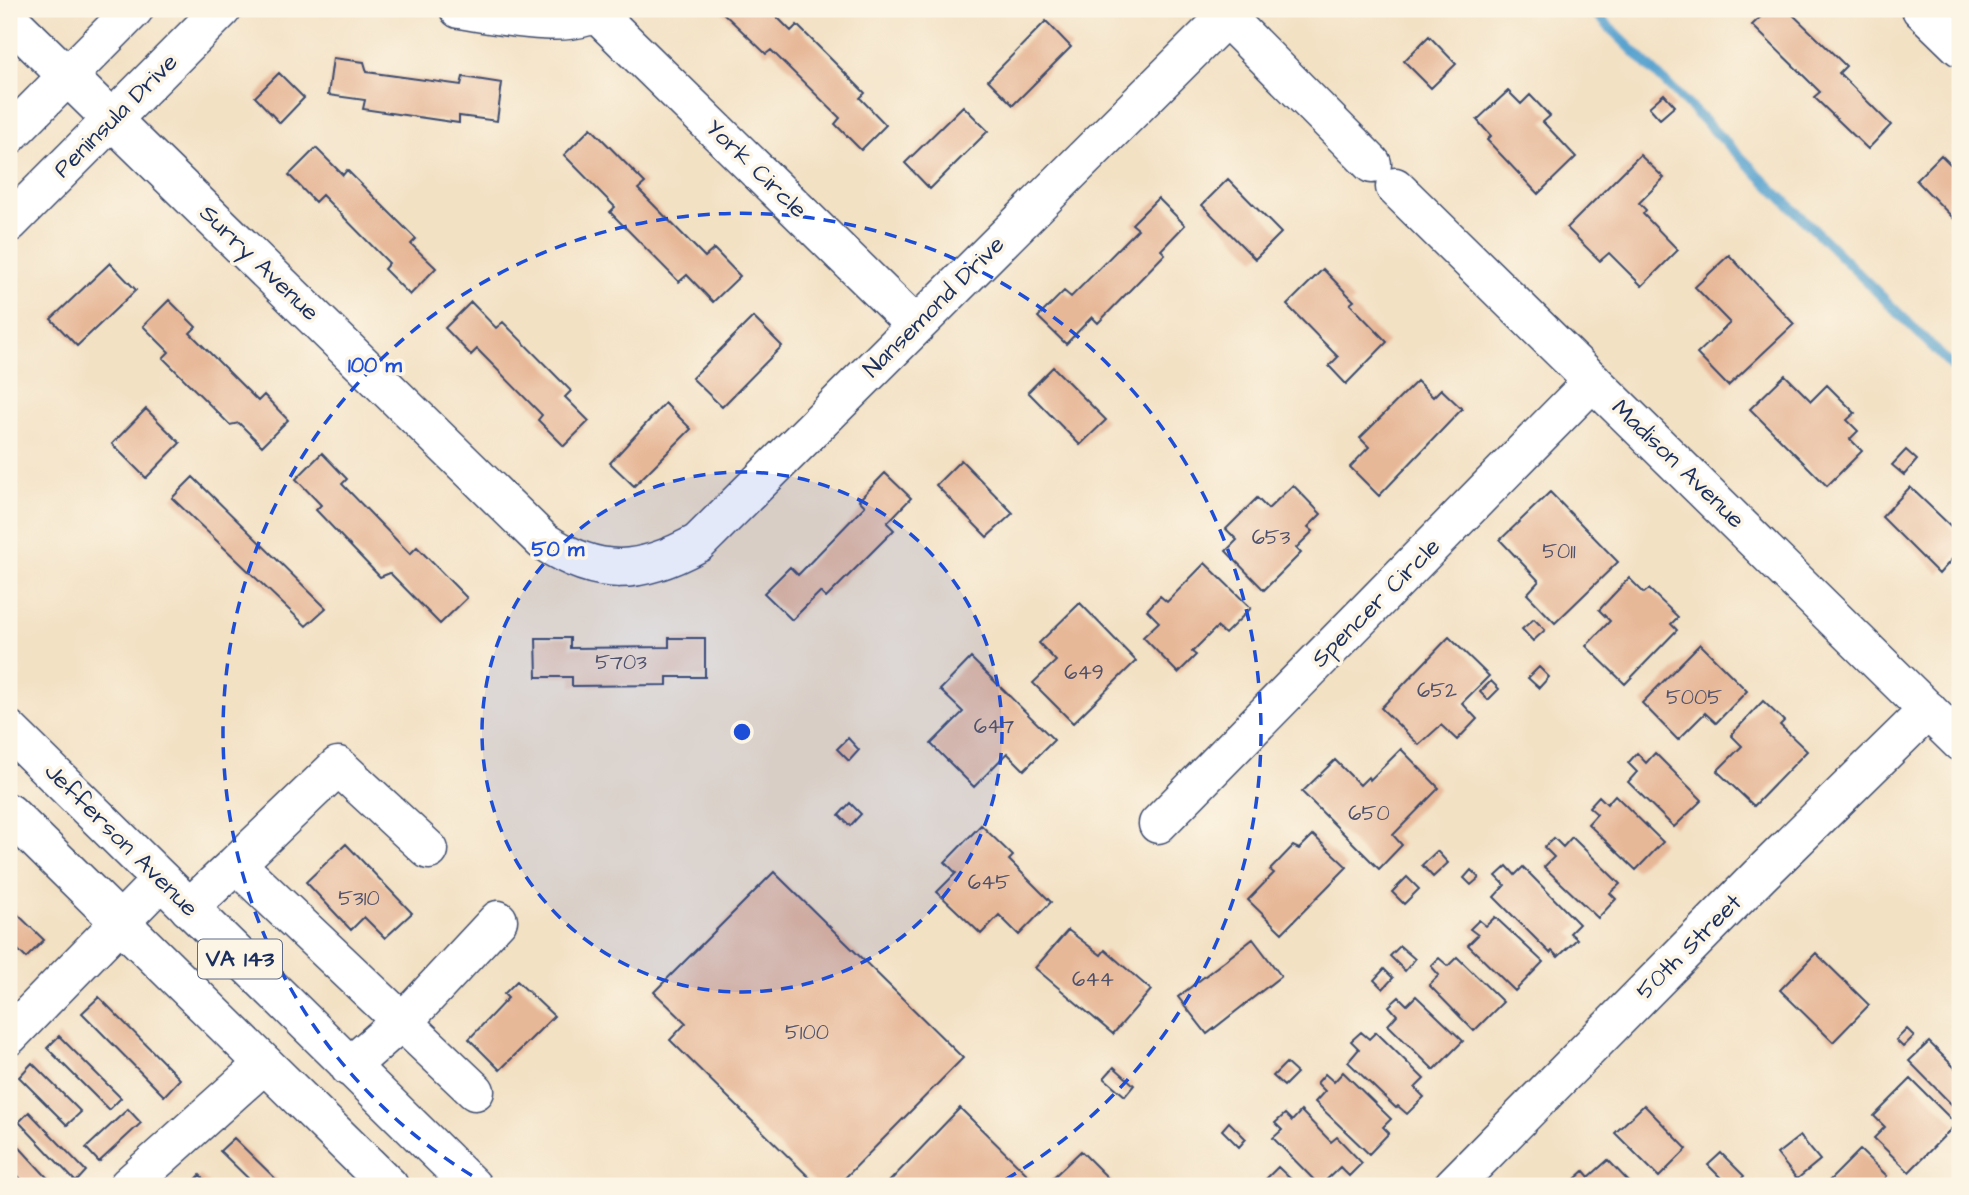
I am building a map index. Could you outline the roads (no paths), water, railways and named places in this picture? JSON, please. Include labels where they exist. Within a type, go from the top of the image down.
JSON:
[{"type":"street","points":[[9,135],[134,9]]},
{"type":"street","name":"Peninsula Drive","points":[[9,223],[222,9]]},
{"type":"street","name":"York Circle","points":[[459,9],[544,20],[572,20],[598,11],[916,326]]},
{"type":"street","points":[[1921,9],[1960,47]]},
{"type":"street","name":"Nansemond Drive","points":[[615,569],[641,568],[666,561],[698,543],[1226,11]]},
{"type":"street","name":"Madison Avenue","points":[[1226,11],[1383,176],[1960,742]]},
{"type":"street","name":"Surry Avenue","points":[[9,19],[543,541],[565,555],[589,565],[615,569]]},
{"type":"street","name":"Spencer Circle","points":[[1158,824],[1593,381]]},
{"type":"street","name":"50th Street","points":[[1453,1186],[1749,885],[1928,710]]},
{"type":"street","name":"Jefferson Avenue","points":[[9,730],[349,1068],[472,1186]]},
{"type":"street","points":[[189,908],[338,766],[429,850]]},
{"type":"street","name":"VA 143","points":[[9,813],[389,1186]]},
{"type":"street","points":[[236,864],[475,1091]]},
{"type":"street","points":[[9,1036],[161,880]]},
{"type":"street","points":[[349,1068],[402,1020],[498,920]]},
{"type":"street","points":[[128,1186],[264,1064]]},
{"type":"waterway","points":[[1591,9],[1960,374]]}]
